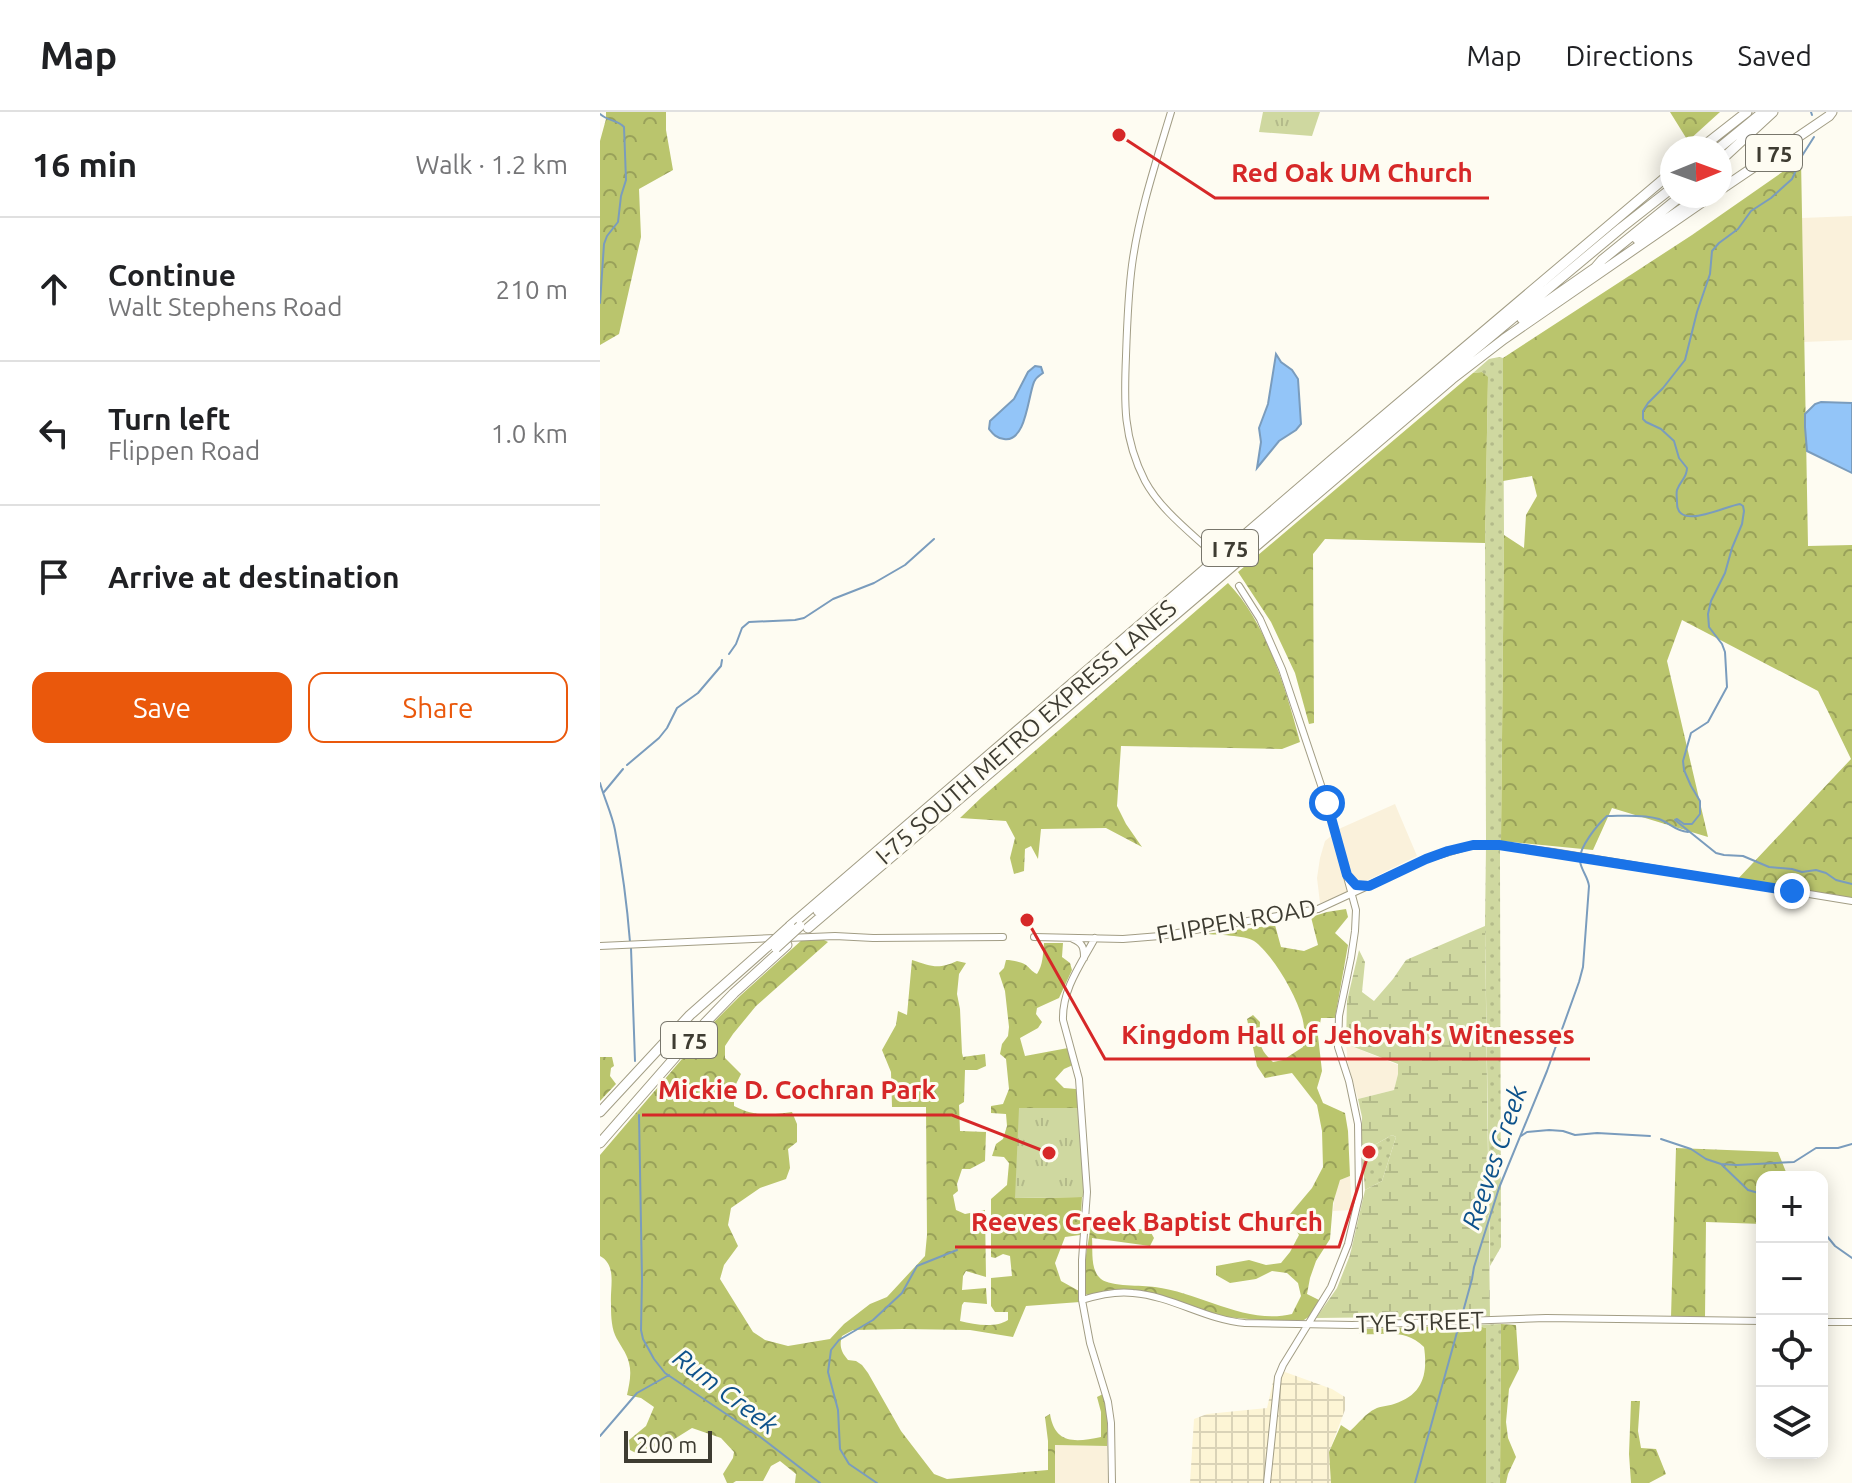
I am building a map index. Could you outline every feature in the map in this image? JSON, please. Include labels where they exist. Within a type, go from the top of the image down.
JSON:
[{"type":"highway","points":[[1712,136],[1737,112]]},
{"type":"highway","name":"I 75","points":[[1716,136],[1747,112]]},
{"type":"highway","points":[[1727,136],[1756,112]]},
{"type":"highway","points":[[1732,137],[1763,112]]},
{"type":"highway","points":[[1732,150],[1773,112]]},
{"type":"highway","points":[[1732,175],[1831,113]]},
{"type":"highway","name":"I 75","points":[[1732,182],[1831,113]]},
{"type":"highway","name":"I 75","points":[[600,1143],[705,1023],[787,945],[799,927],[1334,458],[1660,182]]},
{"type":"highway","name":"I-75 SOUTH METRO EXPRESS LANES","points":[[799,927],[1363,443],[1660,196]]},
{"type":"highway","name":"I-75 SOUTH METRO EXPRESS LANES","points":[[1473,353],[1595,268],[1666,208]]},
{"type":"highway","points":[[1595,268],[1683,208]]},
{"type":"highway","name":"I 75","points":[[600,1112],[690,1015],[1452,379],[1504,339],[1694,208]]},
{"type":"highway","points":[[600,1135],[703,1017],[772,947]]},
{"type":"street","points":[[1171,112],[1140,221],[1132,265],[1124,405],[1131,445],[1147,484],[1174,517],[1207,548]]},
{"type":"street","points":[[1239,586],[1260,619],[1282,669],[1327,803],[1356,910],[1339,1016],[1338,1047],[1355,1107],[1359,1197],[1345,1251],[1331,1287],[1278,1377],[1267,1483]]},
{"type":"street","name":"FLIPPEN ROAD","points":[[1034,937],[1134,938],[1188,932],[1318,909],[1426,859],[1473,845],[1499,845],[1852,901]]},
{"type":"street","points":[[1347,875],[1356,885],[1369,886]]},
{"type":"street","points":[[1340,899],[1345,891],[1347,875]]},
{"type":"street","points":[[600,946],[824,937],[1003,937]]},
{"type":"street","points":[[824,937],[834,943]]},
{"type":"street","points":[[1070,938],[1082,944],[1084,959]]},
{"type":"street","points":[[1095,938],[1072,979],[1063,1020],[1079,1079],[1087,1192],[1082,1300],[1090,1343],[1108,1402],[1112,1483]]},
{"type":"street","name":"TYE STREET","points":[[1082,1300],[1134,1293],[1153,1296],[1236,1323],[1352,1325],[1546,1318],[1756,1321]]},
{"type":"street","points":[[1828,1322],[1852,1322]]},
{"type":"shaded area","points":[[1852,216],[1852,340],[1804,342],[1802,218]]},
{"type":"shaded area","points":[[1395,804],[1417,856],[1343,895],[1320,903],[1317,878],[1325,841],[1341,828]]},
{"type":"shaded area","points":[[1346,1044],[1398,1065],[1394,1090],[1358,1099]]},
{"type":"shaded area","points":[[1350,1176],[1352,1210],[1333,1211],[1335,1191],[1340,1180]]},
{"type":"shaded area","points":[[1277,1372],[1332,1389],[1345,1397],[1345,1410],[1329,1452],[1331,1483],[1190,1483],[1194,1419],[1207,1414],[1267,1408]]},
{"type":"shaded area","points":[[1055,1445],[1107,1446],[1108,1483],[1055,1483]]},
{"type":"green space","points":[[606,112],[666,112],[673,170],[639,189],[641,237],[619,334],[600,345],[600,141]]},
{"type":"green space","points":[[1263,112],[1320,112],[1312,136],[1259,132]]},
{"type":"green space","points":[[1670,112],[1720,112],[1694,136],[1685,136]]},
{"type":"green space","points":[[1801,159],[1808,546],[1852,545],[1852,900],[1735,882],[1851,759],[1818,691],[1682,620],[1667,661],[1708,837],[1612,808],[1593,850],[1501,841],[1504,535],[1524,548],[1526,515],[1537,496],[1532,476],[1503,481],[1503,358]]},
{"type":"green space","points":[[1503,358],[1504,535],[1501,841],[1486,840],[1488,378],[1482,372],[1473,373],[1489,359]]},
{"type":"green space","points":[[1482,372],[1488,377],[1485,543],[1325,539],[1313,554],[1314,723],[1309,724],[1295,673],[1271,622],[1238,572],[1473,373]]},
{"type":"green space","points":[[1228,583],[1264,636],[1300,742],[1282,749],[1121,746],[1117,806],[1142,847],[1106,828],[1041,829],[1038,859],[1031,846],[1025,849],[1024,871],[1014,874],[1010,858],[1015,838],[1006,821],[960,818]]},
{"type":"green space","points":[[1486,846],[1500,846],[1501,1247],[1490,1266],[1485,926]]},
{"type":"green space","points":[[1346,909],[1348,917],[1335,933],[1348,945],[1335,1018],[1321,1018],[1318,1036],[1322,1071],[1317,1088],[1323,1103],[1345,1113],[1350,1176],[1340,1180],[1333,1203],[1330,1239],[1316,1261],[1310,1278],[1307,1294],[1319,1300],[1310,1316],[1304,1320],[1284,1322],[1225,1317],[1161,1295],[1138,1291],[1085,1294],[1085,1261],[1091,1225],[1113,1230],[1149,1229],[1154,1238],[1150,1246],[1092,1238],[1097,1275],[1106,1282],[1172,1290],[1241,1312],[1275,1316],[1292,1314],[1301,1296],[1298,1283],[1287,1273],[1272,1271],[1256,1279],[1230,1283],[1216,1275],[1216,1266],[1249,1260],[1266,1265],[1281,1263],[1299,1235],[1293,1225],[1285,1220],[1312,1188],[1323,1167],[1322,1131],[1317,1105],[1292,1073],[1265,1078],[1257,1066],[1247,1019],[1253,1015],[1260,1022],[1260,1044],[1273,1062],[1283,1060],[1303,1047],[1302,1018],[1286,981],[1270,957],[1254,941],[1205,934],[1275,925],[1281,947],[1304,951],[1318,945],[1311,917]]},
{"type":"green space","points":[[1485,926],[1490,1316],[1316,1318],[1337,1288],[1350,1255],[1365,1190],[1382,1181],[1396,1137],[1392,1135],[1362,1152],[1362,1117],[1358,1099],[1394,1090],[1398,1064],[1346,1044],[1347,1001],[1359,950],[1365,962],[1362,992],[1374,1001],[1406,960]]},
{"type":"green space","points":[[803,939],[828,942],[756,1006],[725,1046],[725,1058],[741,1074],[734,1088],[734,1106],[762,1114],[792,1112],[797,1124],[797,1142],[788,1149],[790,1168],[786,1179],[760,1188],[731,1208],[728,1225],[738,1246],[724,1265],[720,1279],[753,1332],[765,1340],[788,1346],[830,1339],[870,1304],[887,1297],[925,1256],[926,1107],[892,1107],[891,1072],[882,1050],[896,1025],[898,1011],[907,1015],[912,960],[934,966],[957,961],[966,963],[959,974],[957,994],[962,1053],[963,1057],[985,1054],[986,1066],[965,1070],[964,1102],[959,1105],[960,1131],[986,1132],[985,1161],[970,1169],[962,1169],[958,1191],[953,1195],[956,1210],[965,1214],[985,1210],[986,1277],[966,1271],[962,1290],[986,1288],[987,1304],[964,1302],[960,1321],[991,1325],[1008,1320],[1008,1312],[995,1312],[991,1306],[991,1278],[1012,1276],[1010,1256],[991,1257],[991,1199],[1007,1185],[1009,1163],[1004,1157],[992,1156],[1007,1126],[1006,1114],[991,1113],[991,1106],[1003,1104],[1009,1089],[1006,1059],[1000,1054],[1009,1027],[1005,991],[999,973],[1006,960],[1024,964],[1037,974],[1042,963],[1044,943],[1063,943],[1062,957],[1070,963],[1072,970],[1059,998],[1037,1008],[1036,1014],[1042,1022],[1038,1028],[1020,1038],[1025,1056],[1068,1048],[1073,1065],[1055,1079],[1064,1088],[1076,1089],[1079,1108],[1015,1198],[1082,1197],[1080,1235],[1065,1237],[1055,1263],[1061,1281],[1079,1291],[1080,1302],[1026,1306],[1013,1337],[970,1330],[853,1330],[842,1336],[841,1343],[842,1352],[848,1360],[856,1361],[868,1373],[901,1431],[934,1474],[947,1479],[1048,1470],[1045,1417],[1050,1414],[1057,1431],[1068,1439],[1101,1437],[1101,1412],[1097,1397],[1103,1394],[1107,1410],[1107,1446],[1055,1445],[1055,1483],[795,1483],[796,1474],[780,1461],[771,1466],[763,1481],[727,1483],[723,1474],[734,1452],[721,1438],[692,1428],[660,1448],[638,1454],[630,1450],[629,1440],[646,1426],[654,1407],[641,1398],[627,1395],[630,1367],[613,1327],[611,1271],[600,1256],[600,1155],[711,1025]]},
{"type":"green space","points":[[600,1057],[612,1057],[614,1066],[610,1076],[616,1084],[600,1101]]},
{"type":"green space","points":[[1019,1108],[1079,1108],[1084,1197],[1015,1198]]},
{"type":"green space","points":[[1392,1135],[1396,1137],[1382,1181],[1365,1190],[1362,1152]]},
{"type":"green space","points":[[1676,1148],[1778,1152],[1786,1171],[1756,1171],[1756,1224],[1706,1222],[1705,1318],[1671,1317]]},
{"type":"green space","points":[[1501,1324],[1500,1483],[1486,1483],[1486,1328],[1474,1325]]},
{"type":"green space","points":[[1501,1324],[1516,1325],[1519,1369],[1509,1389],[1506,1422],[1508,1438],[1516,1457],[1506,1483],[1500,1483]]},
{"type":"green space","points":[[1474,1325],[1486,1328],[1486,1483],[1331,1483],[1329,1452],[1341,1425],[1350,1431],[1372,1411],[1404,1400],[1417,1389],[1424,1375],[1424,1347],[1416,1341],[1401,1335],[1359,1334],[1359,1331]]},
{"type":"green space","points":[[1631,1401],[1640,1401],[1638,1431],[1641,1448],[1656,1449],[1666,1474],[1649,1483],[1631,1483]]},
{"type":"water","points":[[1276,354],[1298,379],[1301,424],[1279,441],[1257,468],[1261,442],[1259,428],[1268,404]]},
{"type":"water","points":[[1035,366],[1041,367],[1043,373],[1034,382],[1022,426],[1011,438],[997,437],[989,429],[990,421],[1014,399],[1028,372]]},
{"type":"water","points":[[1821,402],[1852,403],[1852,473],[1807,451],[1805,414]]},
{"type":"waterway","name":"Rum Creek","points":[[600,114],[624,127],[626,180],[618,222],[604,244],[600,303]]},
{"type":"waterway","name":"Reeves Creek","points":[[1814,137],[1792,179],[1751,211],[1738,229],[1712,251],[1710,274],[1685,360],[1648,403],[1643,419],[1674,441],[1679,458],[1687,468],[1677,490],[1679,511],[1684,515],[1702,515],[1740,504],[1744,511],[1725,573],[1708,614],[1709,627],[1725,652],[1727,687],[1708,722],[1691,733],[1683,761],[1684,770],[1700,801],[1700,814],[1692,824],[1675,820],[1716,853],[1743,856],[1769,867],[1802,872],[1816,870],[1852,884]]},
{"type":"waterway","points":[[729,654],[742,628],[749,622],[804,618],[833,599],[874,583],[905,565],[934,539]]},
{"type":"waterway","points":[[627,765],[659,738],[677,708],[698,693],[721,666],[722,660]]},
{"type":"waterway","points":[[604,792],[623,769]]},
{"type":"waterway","name":"Rum Creek","points":[[600,783],[615,830],[630,942]]},
{"type":"waterway","name":"Reeves Creek","points":[[1461,1319],[1499,1188],[1547,1071],[1583,967],[1589,886],[1580,856],[1585,843],[1607,816],[1653,817],[1688,832]]},
{"type":"waterway","name":"Rum Creek","points":[[631,948],[635,1061]]},
{"type":"waterway","name":"Rum Creek","points":[[639,1115],[643,1339],[665,1373],[759,1436],[820,1483]]},
{"type":"waterway","points":[[1521,1136],[1527,1132],[1549,1130],[1575,1135],[1650,1136]]},
{"type":"waterway","points":[[1661,1139],[1691,1149],[1706,1159],[1737,1165],[1794,1162],[1816,1148],[1838,1148],[1852,1144]]},
{"type":"waterway","points":[[1722,1165],[1748,1190],[1756,1192]]},
{"type":"waterway","points":[[1828,1237],[1852,1258]]},
{"type":"waterway","points":[[877,1483],[849,1464],[840,1449],[838,1410],[828,1372],[831,1350],[839,1340],[873,1320],[902,1293],[917,1266],[957,1250]]},
{"type":"waterway","name":"Reeves Creek","points":[[1415,1483],[1459,1325]]},
{"type":"waterway","points":[[600,1436],[637,1393],[669,1375]]},
{"type":"place","name":"Red Oak UM Church","points":[[1119,135]]},
{"type":"place","name":"Kingdom Hall of Jehovah’s Witnesses","points":[[1027,920]]},
{"type":"place","name":"Reeves Creek Baptist Church","points":[[1369,1152]]},
{"type":"place","name":"Mickie D. Cochran Park","points":[[1049,1153]]},
{"type":"route","points":[[1327,803],[1347,875],[1358,886],[1369,886],[1450,851],[1473,845],[1499,845],[1792,891]]}]
